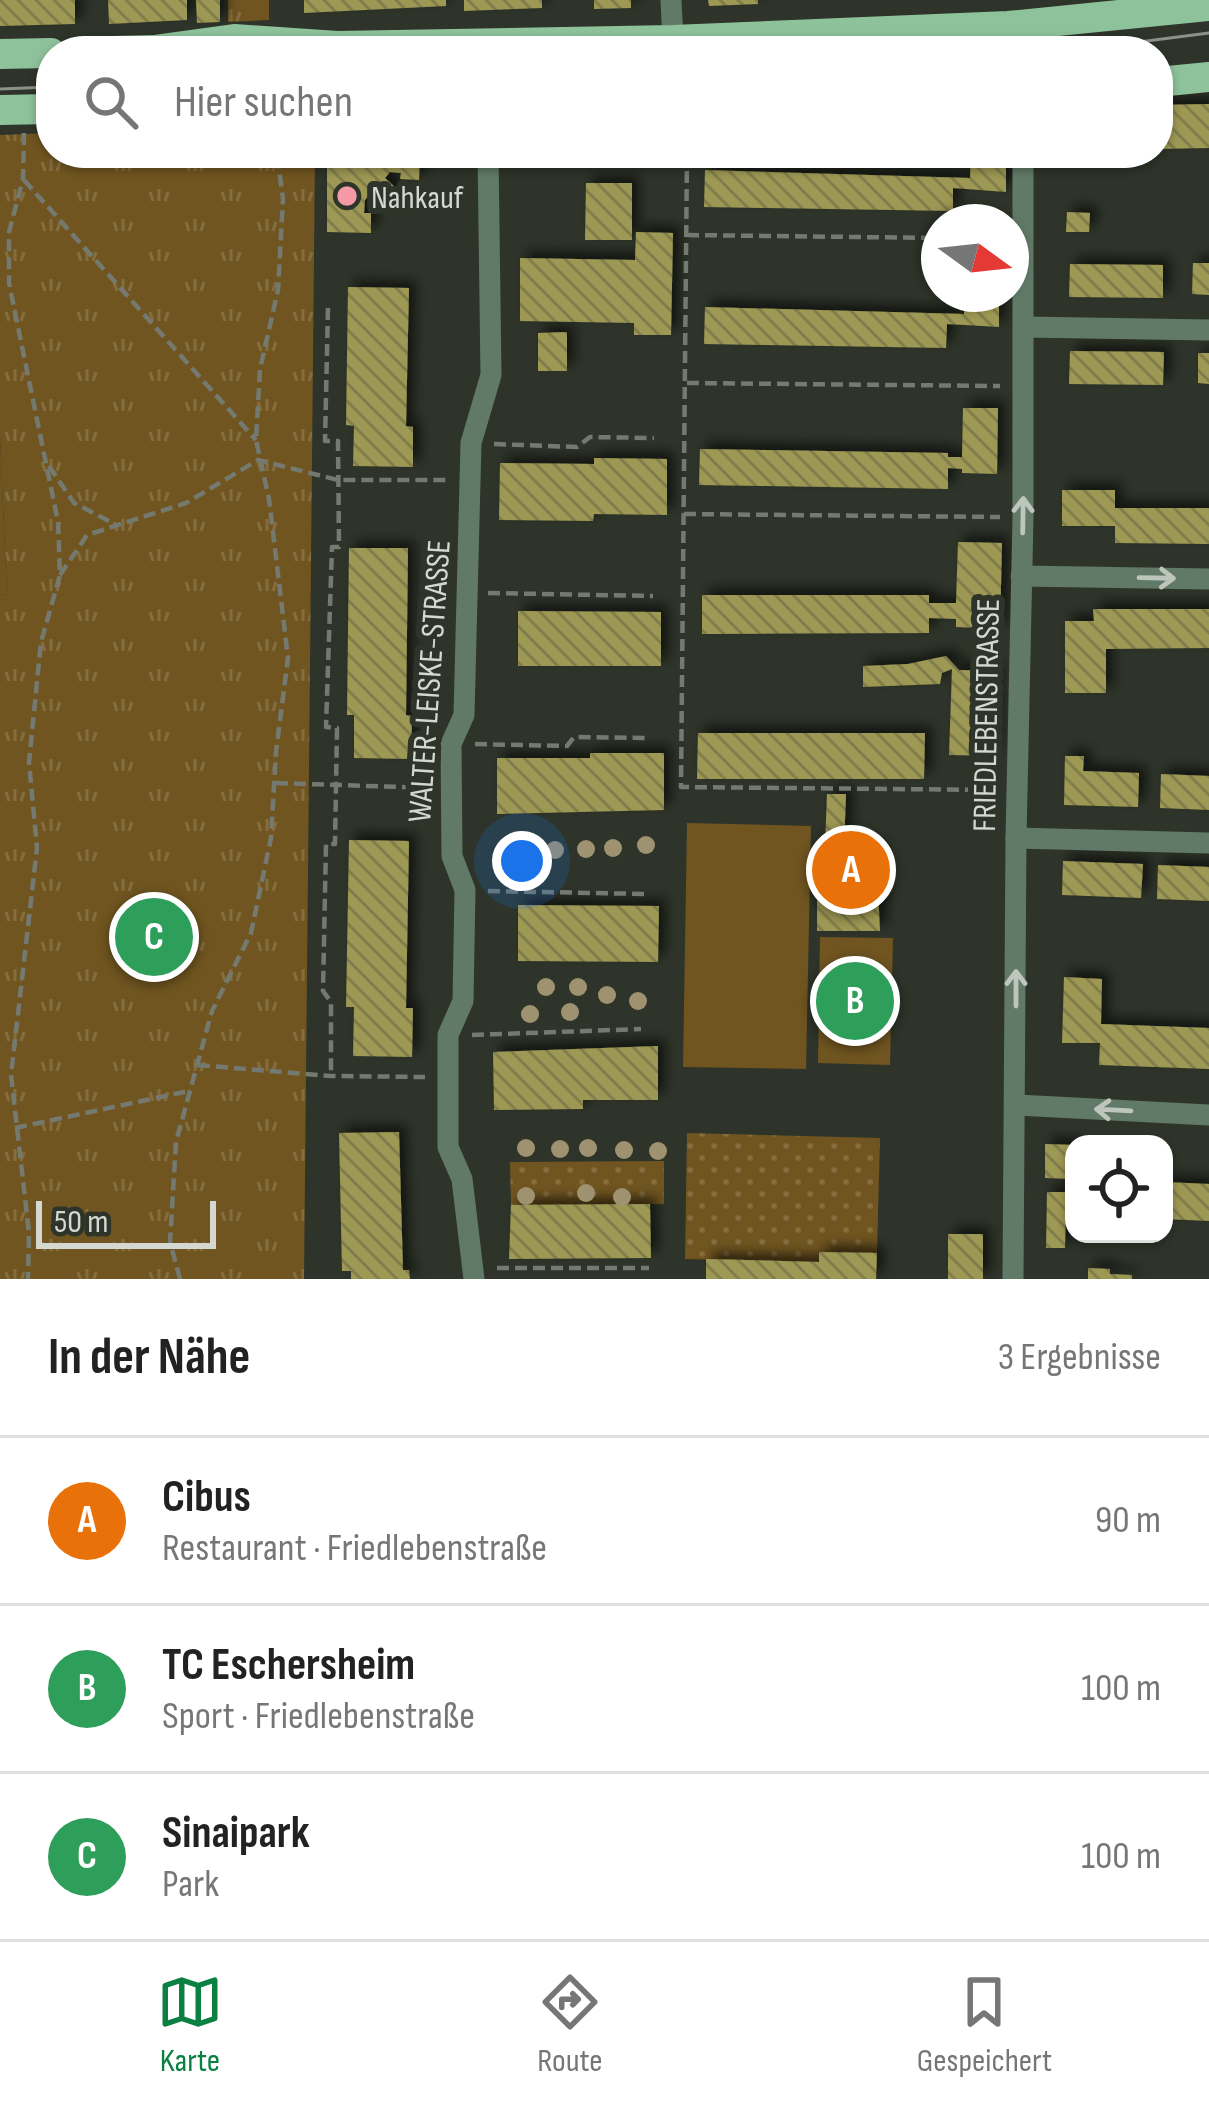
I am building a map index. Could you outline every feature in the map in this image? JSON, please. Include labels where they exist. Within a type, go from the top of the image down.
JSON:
[{"type":"main road","points":[[769,36],[1008,26],[1209,6]]},
{"type":"main road","points":[[0,54],[36,53]]},
{"type":"main road","points":[[1173,80],[1209,76]]},
{"type":"street","points":[[671,0],[673,36]]},
{"type":"street","name":"WALTER-LEISKE-STRASSE","points":[[474,1274],[462,1179],[448,1147],[448,1036],[464,1001],[465,890],[452,856],[450,789],[452,744],[464,715],[471,443],[491,375],[488,168]]},
{"type":"street","name":"FRIEDLEBENSTRASSE","points":[[1012,1279],[1024,168]]},
{"type":"street","points":[[1024,328],[1209,330]]},
{"type":"street","points":[[1021,577],[1209,579]]},
{"type":"street","points":[[1016,838],[1209,843]]},
{"type":"street","points":[[1017,1106],[1209,1115]]},
{"type":"path","points":[[12,119],[23,179],[9,232],[9,283],[58,522],[60,575],[41,642],[29,762],[37,848],[11,1075],[29,1233],[28,1279]]},
{"type":"path","points":[[180,1279],[170,1242],[176,1142],[212,1011],[251,933],[271,838],[288,658],[256,440],[260,369],[278,290],[284,199],[279,168]]},
{"type":"path","points":[[687,168],[682,787],[1019,790]]},
{"type":"path","points":[[23,179],[256,440]]},
{"type":"path","points":[[687,235],[921,238]]},
{"type":"path","points":[[328,308],[325,441],[338,441],[339,547],[332,547],[326,727],[337,728],[335,844],[326,844],[322,992],[331,1002],[332,1076]]},
{"type":"path","points":[[686,383],[1023,386]]},
{"type":"path","points":[[471,443],[577,447],[590,437],[654,438]]},
{"type":"path","points":[[60,575],[87,535],[186,503],[258,460],[338,480],[472,480]]},
{"type":"path","points":[[47,464],[74,503],[116,524]]},
{"type":"path","points":[[684,514],[1023,518]]},
{"type":"path","points":[[470,593],[652,596]]},
{"type":"path","points":[[452,744],[567,746],[574,737],[646,738]]},
{"type":"path","points":[[274,782],[450,789]]},
{"type":"path","points":[[465,890],[647,893]]},
{"type":"path","points":[[448,1036],[640,1029]]},
{"type":"path","points":[[197,1064],[332,1076],[448,1077]]},
{"type":"path","points":[[15,1128],[189,1091]]},
{"type":"path","points":[[474,1274],[649,1268]]},
{"type":"green space","points":[[228,0],[269,0],[269,20],[228,22]]},
{"type":"green space","points":[[36,134],[36,168],[315,168],[304,1279],[0,1279],[0,596],[7,594],[0,438],[0,135]]},
{"type":"green space","points":[[0,438],[7,594],[0,596]]},
{"type":"green space","points":[[687,823],[811,826],[806,1069],[683,1067]]},
{"type":"green space","points":[[820,937],[893,938],[890,1065],[818,1063]]},
{"type":"green space","points":[[687,1133],[880,1138],[877,1253],[820,1252],[819,1262],[685,1259]]},
{"type":"green space","points":[[664,1161],[664,1204],[511,1205],[510,1162]]},
{"type":"building","points":[[0,0],[75,0],[75,24],[0,26]]},
{"type":"building","points":[[108,0],[187,0],[187,20],[109,24]]},
{"type":"building","points":[[196,0],[220,0],[220,22],[197,23]]},
{"type":"building","points":[[304,0],[446,0],[446,6],[304,13]]},
{"type":"building","points":[[464,0],[542,0],[542,8],[464,11]]},
{"type":"building","points":[[594,0],[631,0],[631,8],[594,9]]},
{"type":"building","points":[[708,0],[758,0],[758,4],[709,6]]},
{"type":"building","points":[[1209,104],[1209,148],[1173,149],[1173,105]]},
{"type":"building","name":"Nahkauf","points":[[327,168],[419,168],[419,180],[400,179],[401,173],[390,172],[385,178],[401,193],[389,207],[372,191],[365,200],[371,233],[327,232]]},
{"type":"building","points":[[970,168],[1006,168],[1006,192],[953,188],[953,204],[921,204],[921,210],[704,207],[705,170],[970,178]]},
{"type":"building","points":[[586,183],[632,183],[632,240],[585,240]]},
{"type":"building","points":[[1067,212],[1090,213],[1089,232],[1066,232]]},
{"type":"building","points":[[636,232],[673,233],[671,335],[634,335],[634,323],[520,321],[520,258],[635,260]]},
{"type":"building","points":[[1193,263],[1209,263],[1209,295],[1192,294]]},
{"type":"building","points":[[1070,264],[1163,265],[1163,298],[1069,297]]},
{"type":"building","points":[[348,287],[409,288],[406,426],[413,427],[413,467],[353,466],[354,426],[346,425]]},
{"type":"building","points":[[705,307],[999,312],[999,327],[947,324],[946,348],[704,344]]},
{"type":"building","points":[[567,332],[567,371],[538,371],[538,333]]},
{"type":"building","points":[[1070,351],[1164,352],[1163,385],[1069,384]]},
{"type":"building","points":[[1198,353],[1209,353],[1209,384],[1198,383]]},
{"type":"building","points":[[963,408],[998,408],[997,474],[948,468],[948,489],[699,485],[700,449],[962,457]]},
{"type":"building","points":[[594,458],[667,459],[667,515],[594,514],[593,521],[499,520],[500,463],[594,464]]},
{"type":"building","points":[[1062,490],[1115,490],[1115,508],[1209,508],[1209,544],[1115,543],[1115,526],[1062,526]]},
{"type":"building","points":[[958,542],[1002,543],[1000,629],[956,627],[956,619],[929,618],[929,633],[702,634],[702,595],[929,595],[929,603],[956,603]]},
{"type":"building","points":[[349,548],[408,548],[406,715],[412,716],[411,759],[354,758],[354,715],[347,715]]},
{"type":"building","points":[[1093,609],[1209,609],[1209,648],[1106,649],[1106,693],[1065,693],[1065,621],[1094,621]]},
{"type":"building","points":[[518,611],[661,612],[661,666],[518,666]]},
{"type":"building","points":[[946,656],[959,670],[995,671],[993,756],[949,755],[952,669],[942,673],[940,684],[863,687],[863,666]]},
{"type":"building","points":[[698,733],[925,733],[924,779],[697,779]]},
{"type":"building","points":[[590,753],[664,753],[664,810],[497,814],[497,758],[590,758]]},
{"type":"building","points":[[1065,756],[1084,756],[1083,771],[1139,773],[1138,807],[1064,805]]},
{"type":"building","points":[[1161,774],[1209,776],[1209,810],[1160,808]]},
{"type":"building","points":[[827,794],[846,794],[844,846],[825,845]]},
{"type":"building","points":[[349,840],[409,841],[406,1008],[413,1008],[412,1057],[353,1056],[354,1007],[346,1007]]},
{"type":"building","points":[[826,849],[876,849],[880,931],[817,931],[817,894],[826,894]]},
{"type":"building","points":[[1063,861],[1143,864],[1141,898],[1062,895]]},
{"type":"building","points":[[1158,865],[1209,867],[1209,901],[1157,899]]},
{"type":"building","points":[[518,905],[659,906],[658,962],[518,961]]},
{"type":"building","points":[[1064,977],[1102,979],[1101,1024],[1209,1028],[1209,1069],[1099,1065],[1100,1043],[1062,1043]]},
{"type":"building","points":[[658,1046],[658,1100],[583,1100],[583,1109],[494,1110],[493,1052]]},
{"type":"building","points":[[399,1132],[403,1270],[409,1270],[410,1279],[351,1279],[351,1271],[342,1271],[339,1133]]},
{"type":"building","points":[[1045,1144],[1065,1145],[1065,1179],[1045,1178]]},
{"type":"building","points":[[1173,1182],[1209,1184],[1209,1221],[1173,1219]]},
{"type":"building","points":[[1047,1192],[1065,1192],[1065,1248],[1046,1248]]},
{"type":"building","points":[[650,1204],[651,1258],[509,1259],[511,1205]]},
{"type":"building","points":[[948,1234],[983,1234],[983,1279],[948,1279]]},
{"type":"building","points":[[819,1252],[877,1253],[876,1279],[706,1279],[706,1259],[819,1262]]},
{"type":"building","points":[[1088,1268],[1110,1269],[1110,1274],[1132,1275],[1132,1279],[1088,1279]]},
{"type":"tram line","points":[[1173,38],[1209,33]]},
{"type":"tram line","points":[[0,89],[36,88]]},
{"type":"place","name":"Nahkauf","points":[[347,196]]},
{"type":"place","name":"Cibus","points":[[851,870]]},
{"type":"place","name":"Sinaipark","points":[[154,937]]},
{"type":"place","name":"TC Eschersheim","points":[[855,1001]]}]
